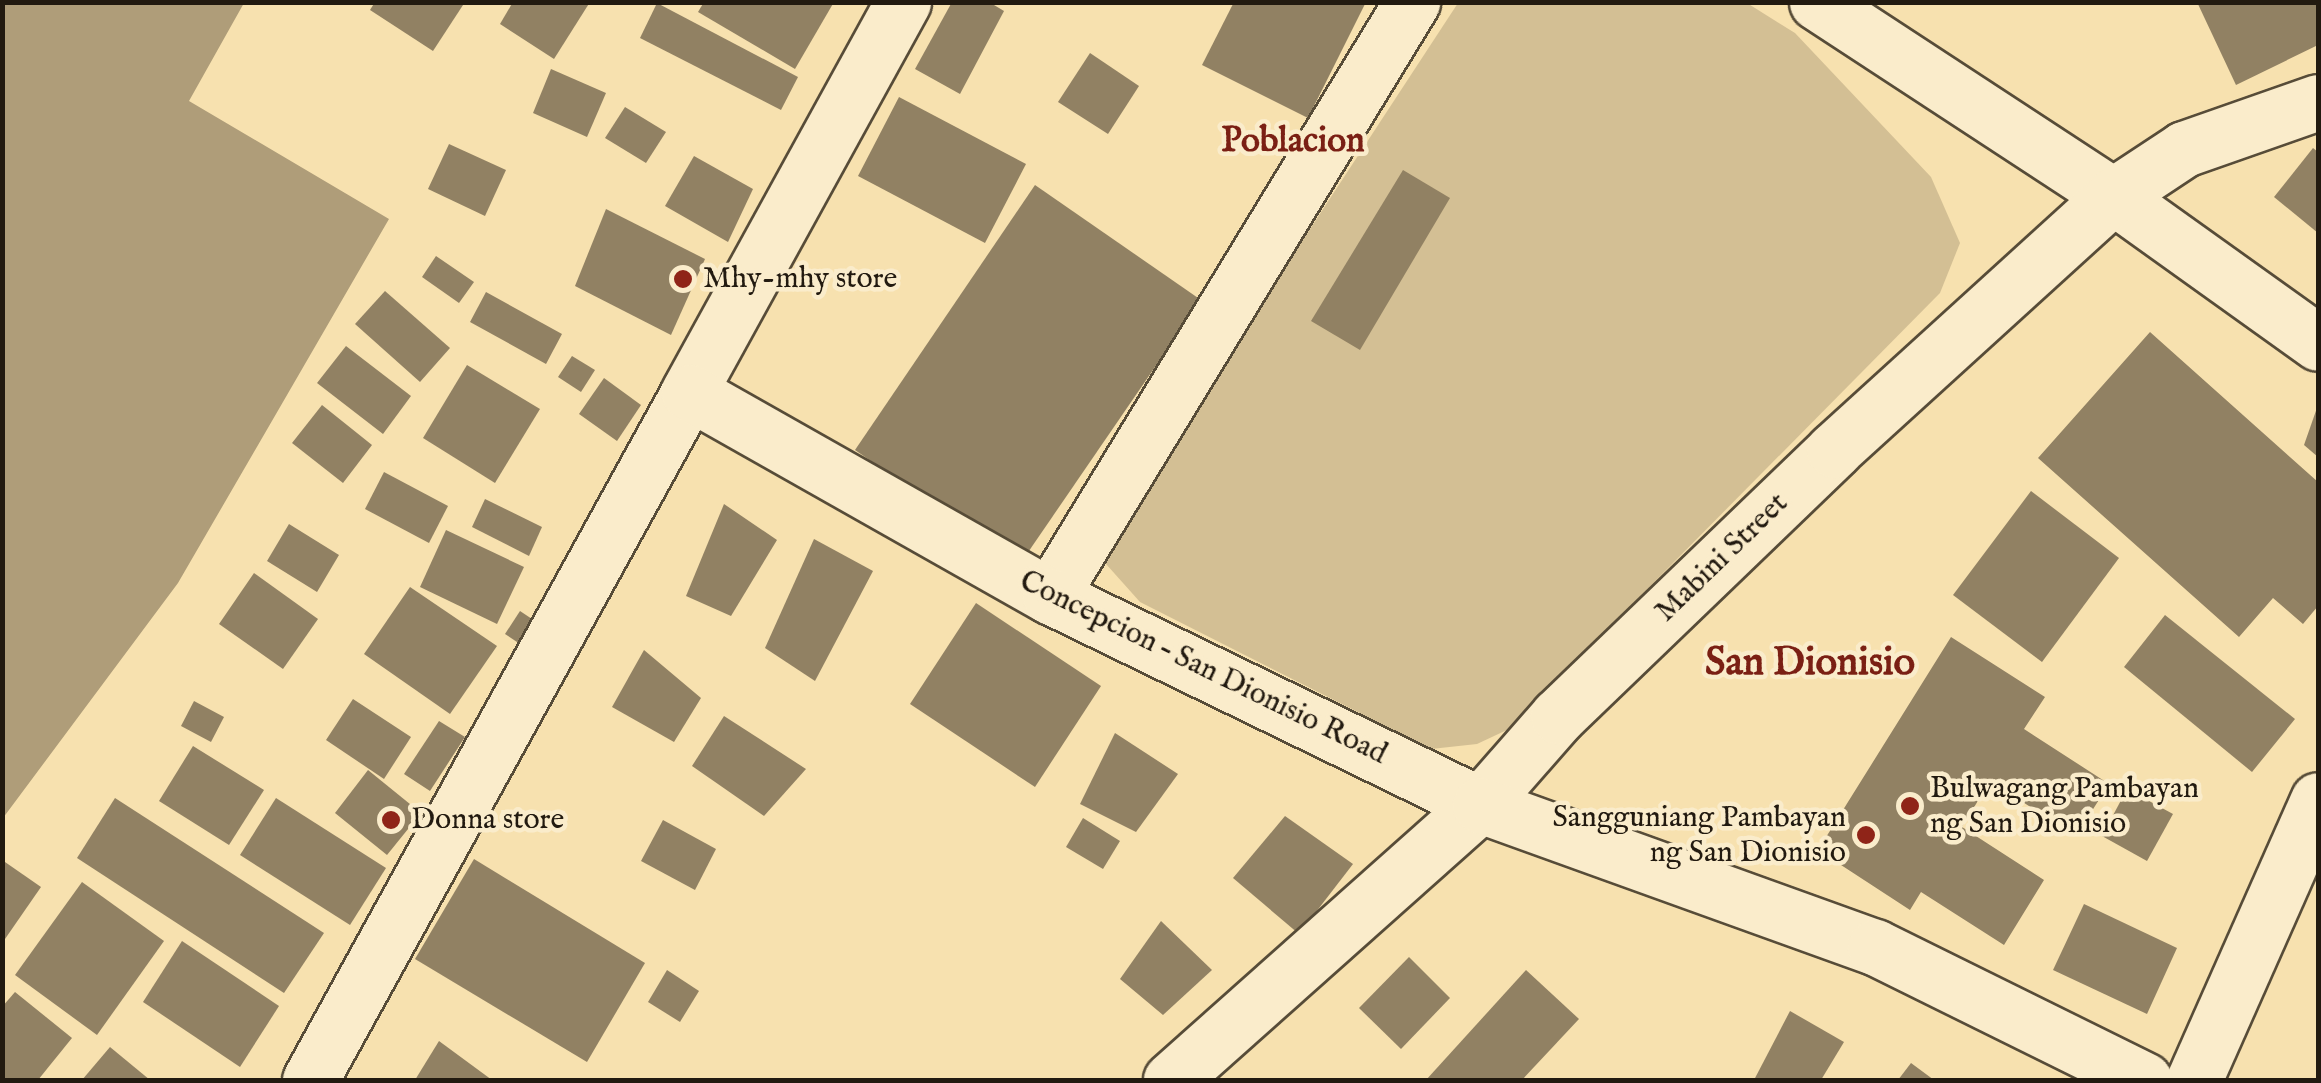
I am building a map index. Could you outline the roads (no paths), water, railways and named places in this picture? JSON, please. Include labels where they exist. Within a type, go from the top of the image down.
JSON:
[{"type":"street","points":[[310,1080],[903,2]]},
{"type":"street","points":[[1050,596],[1412,2]]},
{"type":"street","points":[[1817,2],[2113,196],[2318,343]]},
{"type":"street","name":"Mabini Street","points":[[1171,1080],[1480,804],[1558,716],[1834,450],[2113,196],[2184,149],[2318,102]]},
{"type":"street","name":"Concepcion – San Dionisio Road","points":[[689,392],[1050,596],[1480,804],[1874,947],[2144,1080]]},
{"type":"street","points":[[2194,1080],[2318,800]]},
{"type":"place","name":"Mhy-mhy store","points":[[683,279]]},
{"type":"place","name":"Bulwagang Pambayan ng San Dionisio","points":[[1910,806]]},
{"type":"place","name":"Donna store","points":[[391,820]]},
{"type":"place","name":"Sangguniang Pambayan ng San Dionisio","points":[[1866,835]]},
{"type":"district","name":"Poblacion","points":[[1293,142]]},
{"type":"district","name":"San Dionisio","points":[[1810,664]]}]
